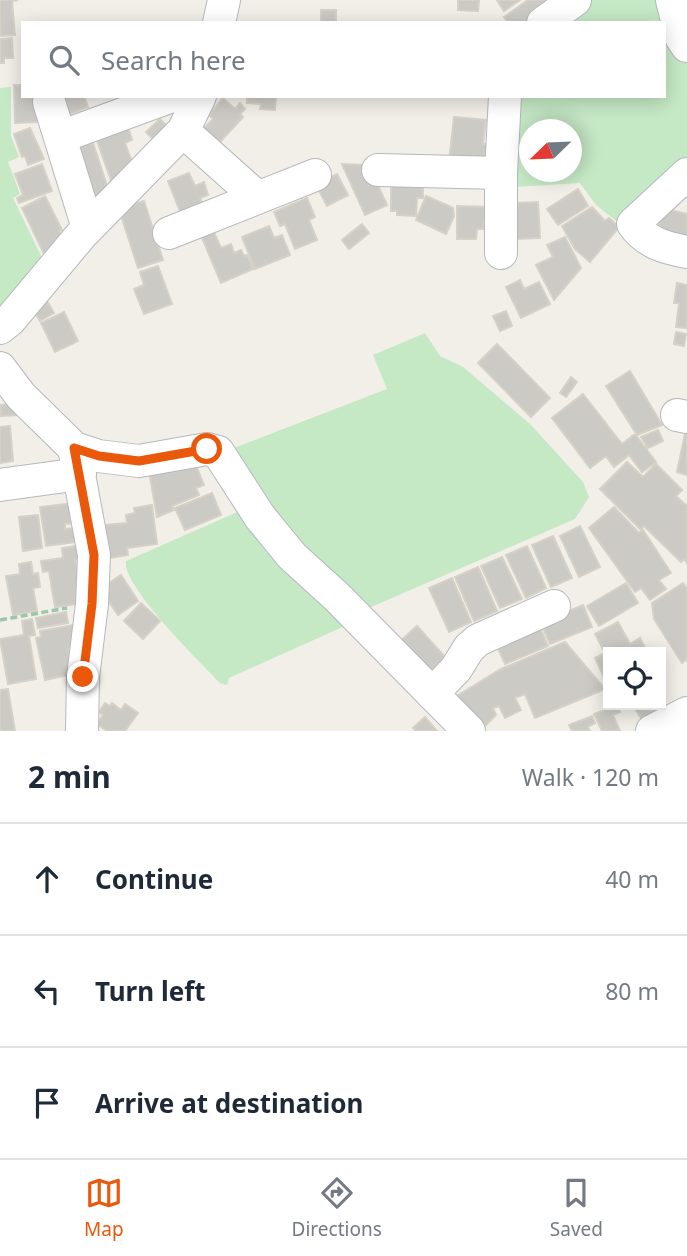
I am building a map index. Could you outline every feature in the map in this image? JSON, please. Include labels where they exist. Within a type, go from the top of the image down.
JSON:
[{"type":"street","points":[[219,21],[224,0]]},
{"type":"street","points":[[672,0],[681,37],[687,46]]},
{"type":"street","points":[[547,21],[573,1]]},
{"type":"street","points":[[60,137],[167,98]]},
{"type":"street","points":[[0,328],[10,320],[88,228],[183,131],[199,98]]},
{"type":"street","points":[[501,253],[505,98]]},
{"type":"street","points":[[48,102],[88,228]]},
{"type":"street","points":[[183,131],[257,197]]},
{"type":"street","points":[[378,170],[501,173]]},
{"type":"street","points":[[687,174],[634,225],[641,236],[667,248],[687,251]]},
{"type":"street","points":[[169,233],[315,175]]},
{"type":"street","points":[[0,368],[77,461],[94,555],[92,604],[83,677],[82,731]]},
{"type":"street","points":[[0,485],[99,456],[139,461],[207,449],[218,452],[260,517],[292,556],[337,597],[469,731]]},
{"type":"street","points":[[432,694],[478,640],[554,606]]},
{"type":"street","points":[[652,731],[687,713]]},
{"type":"path","points":[[0,620],[92,604]]},
{"type":"green space","points":[[586,0],[664,0],[687,58],[687,164],[624,227],[596,205],[580,183],[514,187],[512,98],[666,98],[666,21],[559,21]]},
{"type":"green space","points":[[11,87],[11,136],[19,157],[8,162],[20,194],[13,198],[44,262],[0,319],[0,88]]},
{"type":"green space","points":[[425,333],[440,356],[463,367],[530,424],[583,482],[589,497],[575,519],[364,610],[275,526],[234,448],[387,389],[373,355]]},
{"type":"green space","points":[[242,510],[347,625],[229,678],[227,685],[220,683],[149,605],[128,572],[126,561]]},
{"type":"building","points":[[0,0],[18,0],[12,1],[15,35],[0,36]]},
{"type":"building","points":[[458,0],[479,0],[478,11],[458,10]]},
{"type":"building","points":[[497,0],[520,0],[504,11]]},
{"type":"building","points":[[528,0],[562,0],[536,21],[507,21],[504,17]]},
{"type":"building","points":[[321,10],[336,10],[336,21],[321,21]]},
{"type":"building","points":[[12,38],[13,58],[4,58],[4,63],[0,63],[0,39]]},
{"type":"building","points":[[14,85],[21,85],[21,98],[40,98],[37,104],[38,122],[15,123]]},
{"type":"building","points":[[58,98],[85,98],[88,107],[64,116]]},
{"type":"building","points":[[223,98],[235,109],[240,103],[245,109],[240,114],[243,117],[219,143],[203,129],[213,119],[209,115]]},
{"type":"building","points":[[247,98],[276,98],[275,110],[260,109],[261,104],[247,103]]},
{"type":"building","points":[[454,117],[486,120],[483,144],[488,144],[495,166],[449,161]]},
{"type":"building","points":[[160,119],[168,127],[154,140],[146,132]]},
{"type":"building","points":[[127,124],[132,140],[125,143],[133,165],[120,170],[123,179],[112,183],[95,135]]},
{"type":"building","points":[[30,128],[44,159],[28,165],[25,156],[22,157],[14,134]]},
{"type":"building","points":[[93,143],[109,192],[92,198],[70,150]]},
{"type":"building","points":[[42,164],[52,191],[19,203],[17,198],[23,195],[15,174]]},
{"type":"building","points":[[342,164],[364,165],[372,172],[387,205],[365,215]]},
{"type":"building","points":[[189,173],[195,186],[204,182],[208,195],[200,198],[205,210],[183,219],[168,181]]},
{"type":"building","points":[[337,174],[348,195],[327,206],[316,185]]},
{"type":"building","points":[[391,177],[423,177],[423,198],[417,198],[416,216],[397,215],[397,211],[391,211]]},
{"type":"building","points":[[578,189],[588,206],[558,225],[547,209]]},
{"type":"building","points":[[45,196],[62,230],[59,231],[62,237],[55,240],[61,251],[46,258],[22,208]]},
{"type":"building","points":[[426,196],[453,208],[454,216],[446,234],[416,220]]},
{"type":"building","points":[[307,198],[315,217],[309,220],[317,240],[295,249],[285,224],[280,226],[274,212]]},
{"type":"building","points":[[144,201],[163,260],[138,268],[119,209]]},
{"type":"building","points":[[538,202],[540,238],[514,239],[516,203]]},
{"type":"building","points":[[457,206],[490,207],[490,220],[484,220],[484,229],[477,229],[476,239],[457,239]]},
{"type":"building","points":[[592,207],[605,221],[609,218],[619,227],[590,262],[575,249],[562,226]]},
{"type":"building","points":[[663,208],[687,214],[687,241],[657,234]]},
{"type":"building","points":[[362,224],[369,233],[349,249],[342,240]]},
{"type":"building","points":[[269,226],[274,238],[282,235],[290,255],[255,269],[242,237]]},
{"type":"building","points":[[212,228],[221,248],[231,244],[234,253],[241,250],[244,256],[247,255],[253,269],[221,283],[200,233]]},
{"type":"building","points":[[565,237],[581,268],[554,300],[536,265],[553,257],[547,245]]},
{"type":"building","points":[[158,266],[172,304],[144,314],[134,289],[144,285],[140,272]]},
{"type":"building","points":[[520,280],[524,289],[539,282],[550,304],[521,318],[506,287]]},
{"type":"building","points":[[677,283],[687,285],[687,328],[676,327],[679,303],[674,303]]},
{"type":"building","points":[[44,296],[54,313],[40,321],[33,310]]},
{"type":"building","points":[[506,311],[512,326],[500,331],[493,316]]},
{"type":"building","points":[[64,312],[78,341],[55,352],[41,323]]},
{"type":"building","points":[[676,332],[686,334],[684,346],[674,344]]},
{"type":"building","points":[[497,344],[550,398],[531,417],[478,363]]},
{"type":"building","points":[[630,371],[662,425],[637,435],[606,386]]},
{"type":"building","points":[[571,377],[577,382],[566,397],[560,393]]},
{"type":"building","points":[[583,394],[622,444],[635,434],[656,462],[642,472],[629,455],[614,467],[606,456],[590,468],[552,418]]},
{"type":"building","points":[[20,403],[21,415],[1,416],[1,405]]},
{"type":"building","points":[[10,426],[13,461],[0,463],[0,427]]},
{"type":"building","points":[[658,430],[663,441],[648,448],[641,437]]},
{"type":"building","points":[[687,434],[687,475],[677,472]]},
{"type":"building","points":[[194,461],[204,485],[196,488],[199,495],[172,506],[174,510],[157,517],[149,471]]},
{"type":"building","points":[[627,462],[643,477],[656,464],[682,490],[676,496],[687,506],[687,563],[684,559],[681,562],[644,526],[641,530],[600,489]]},
{"type":"building","points":[[212,493],[221,515],[185,530],[175,508]]},
{"type":"building","points":[[73,503],[76,523],[65,524],[65,529],[76,528],[77,542],[46,546],[40,507]]},
{"type":"building","points":[[152,505],[157,544],[127,548],[128,555],[110,558],[105,525],[127,523],[126,515],[135,513],[134,508]]},
{"type":"building","points":[[614,507],[639,533],[643,530],[671,573],[659,580],[666,589],[650,600],[641,588],[635,592],[589,528]]},
{"type":"building","points":[[38,515],[42,548],[23,551],[19,517]]},
{"type":"building","points":[[580,526],[600,567],[579,577],[560,536]]},
{"type":"building","points":[[553,536],[572,578],[551,587],[532,545]]},
{"type":"building","points":[[83,545],[84,559],[75,560],[77,572],[84,571],[76,604],[55,607],[49,571],[43,572],[41,561],[63,558],[62,548]]},
{"type":"building","points":[[527,546],[546,588],[526,598],[506,555]]},
{"type":"building","points":[[502,557],[522,599],[500,608],[481,566]]},
{"type":"building","points":[[31,562],[33,574],[38,573],[40,587],[33,588],[37,611],[13,615],[6,576],[20,574],[19,564]]},
{"type":"building","points":[[478,567],[497,611],[474,621],[455,577]]},
{"type":"building","points":[[121,575],[138,601],[118,615],[105,596],[106,585]]},
{"type":"building","points":[[452,578],[471,622],[449,632],[429,588]]},
{"type":"building","points":[[626,583],[638,603],[599,626],[587,606]]},
{"type":"building","points":[[683,583],[687,589],[687,659],[682,663],[654,619],[652,603]]},
{"type":"building","points":[[141,603],[160,621],[143,639],[124,621]]},
{"type":"building","points":[[583,605],[592,627],[550,644],[541,623]]},
{"type":"building","points":[[66,612],[68,623],[38,628],[36,618]]},
{"type":"building","points":[[32,619],[35,635],[29,636],[36,679],[8,684],[0,639],[24,635],[22,621]]},
{"type":"building","points":[[618,622],[630,644],[640,638],[644,647],[603,647],[603,649],[595,634]]},
{"type":"building","points":[[538,623],[548,646],[505,664],[495,642]]},
{"type":"building","points":[[74,625],[75,648],[68,649],[73,674],[45,680],[36,638],[41,637],[40,631]]},
{"type":"building","points":[[417,626],[445,657],[424,676],[396,645]]},
{"type":"building","points":[[565,642],[603,690],[535,718],[525,694],[515,698],[521,710],[505,718],[499,706],[493,708],[496,715],[480,731],[449,701],[501,669]]},
{"type":"building","points":[[603,654],[603,675],[595,658]]},
{"type":"building","points":[[8,689],[15,731],[0,731],[0,690]]},
{"type":"building","points":[[105,703],[110,706],[112,703],[121,710],[125,704],[138,713],[125,731],[107,731],[97,724],[103,715],[99,712]]},
{"type":"building","points":[[604,710],[619,710],[613,715],[620,731],[602,731],[594,714]]},
{"type":"building","points":[[636,710],[664,710],[643,722]]},
{"type":"building","points":[[592,716],[595,723],[588,727],[590,731],[572,731],[569,725]]},
{"type":"building","points":[[425,717],[437,731],[416,731],[413,728]]},
{"type":"route","points":[[83,677],[92,604],[94,555],[74,448],[99,456],[139,461],[207,449]]}]
